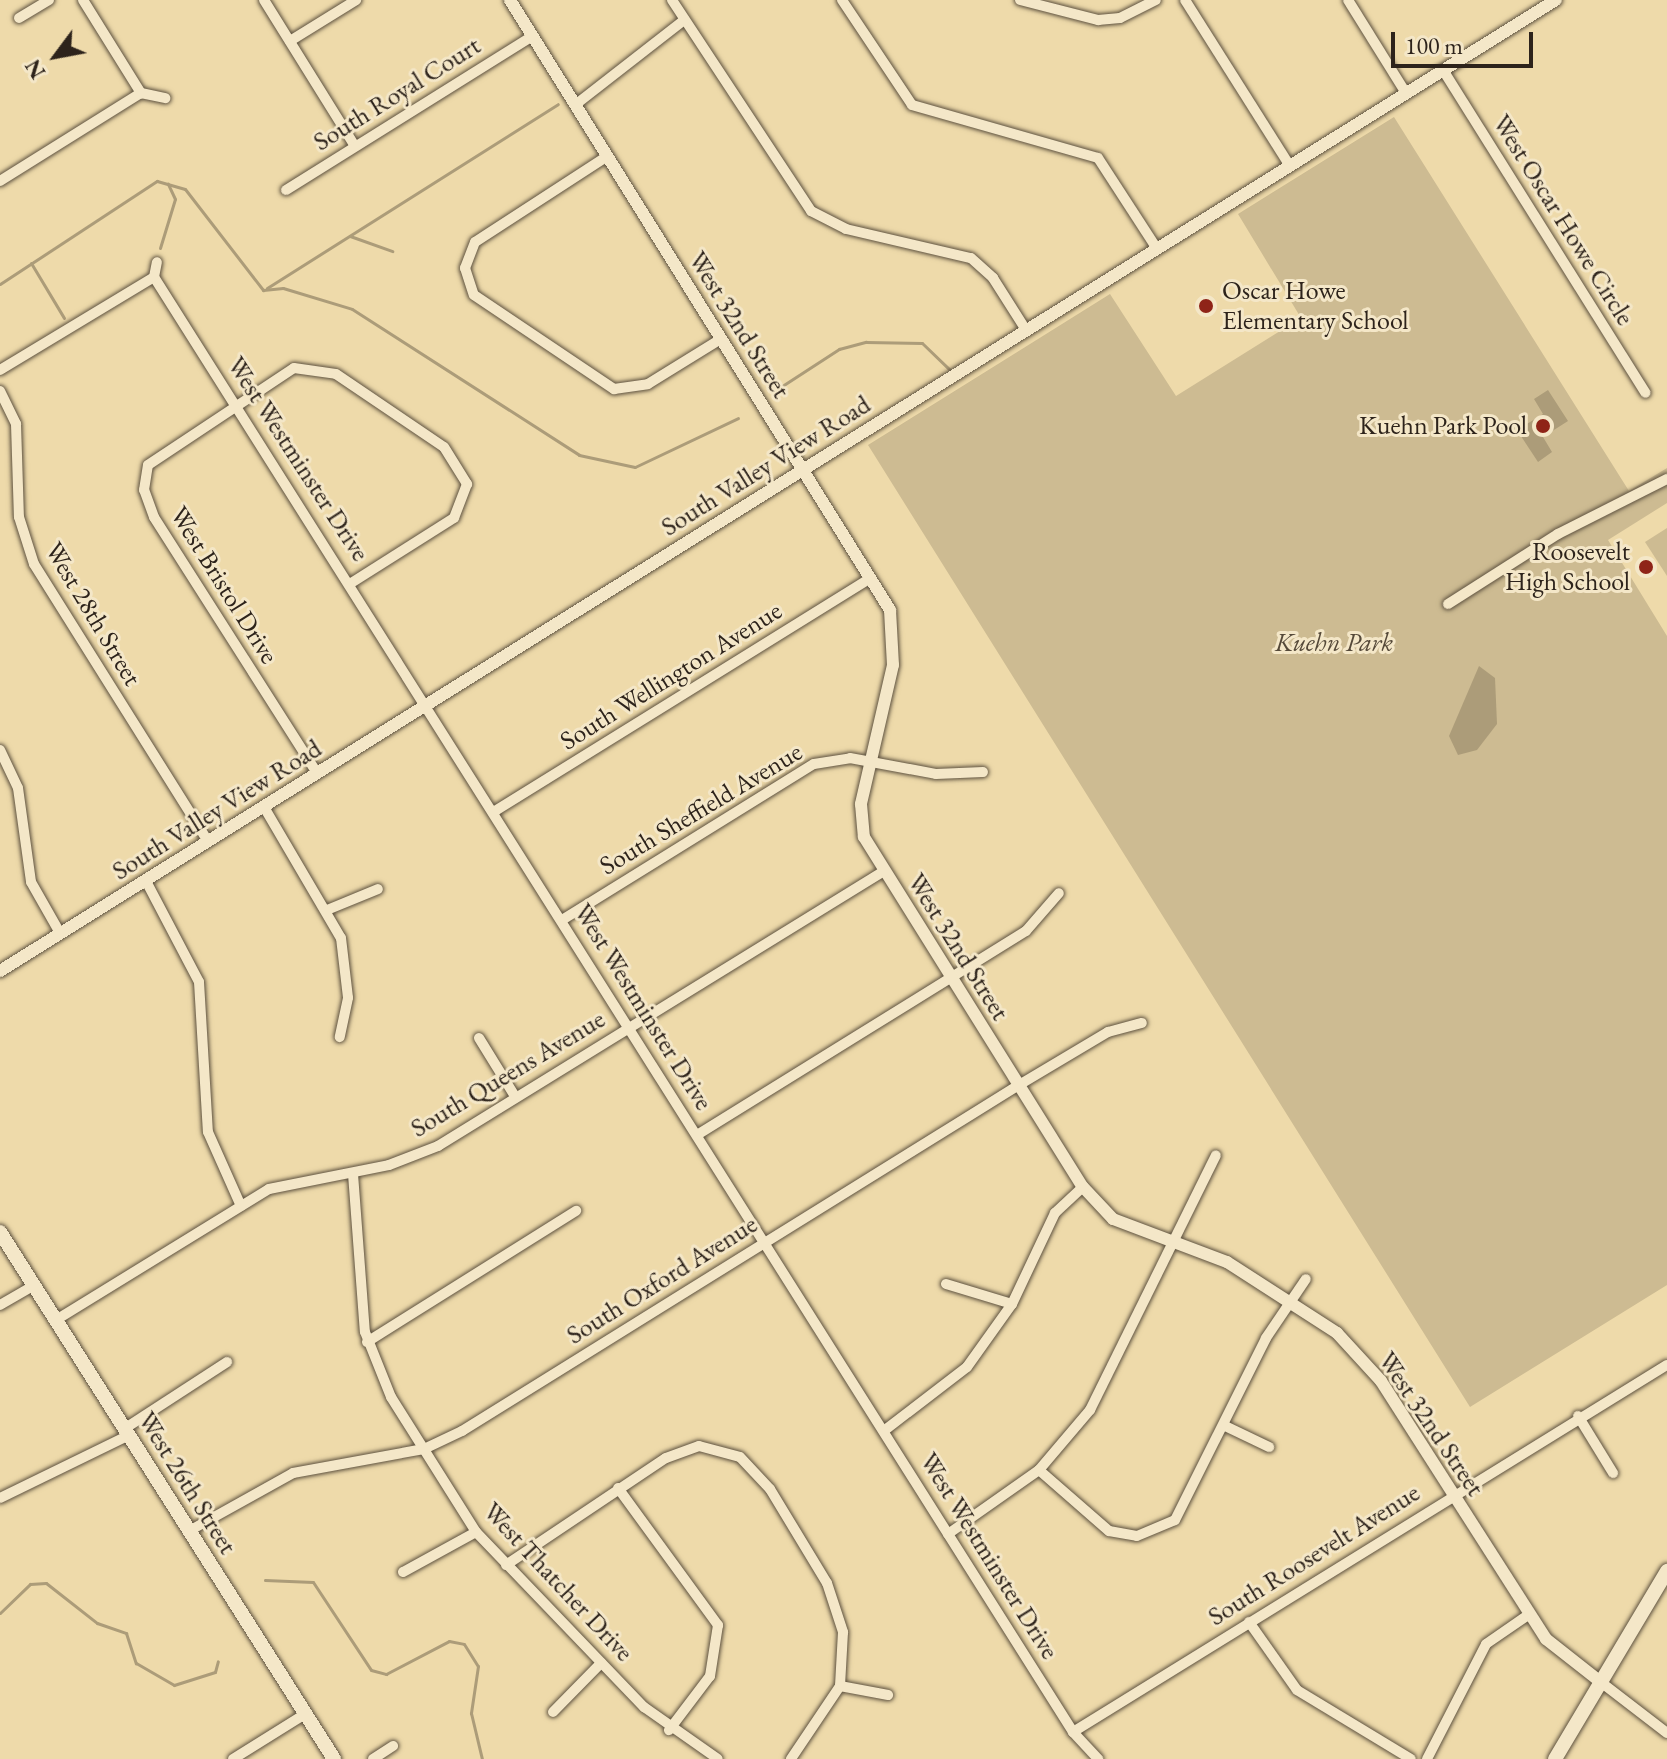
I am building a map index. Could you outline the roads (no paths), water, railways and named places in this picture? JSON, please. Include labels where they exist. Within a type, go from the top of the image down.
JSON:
[{"type":"main road","name":"West 26th Street","points":[[0,1232],[334,1759]]},
{"type":"main road","points":[[1555,1759],[1667,1571]]},
{"type":"street","points":[[19,18],[49,0]]},
{"type":"street","points":[[83,0],[141,93]]},
{"type":"street","points":[[264,0],[355,146]]},
{"type":"street","points":[[290,41],[356,0]]},
{"type":"street","name":"West 32nd Street","points":[[510,0],[871,578],[894,637],[869,761],[861,819],[884,871],[1083,1187],[1113,1219],[1293,1298],[1381,1381],[1528,1615],[1565,1657],[1665,1727]]},
{"type":"street","points":[[672,0],[811,211],[846,229],[971,258],[993,278],[1026,330]]},
{"type":"street","points":[[842,0],[912,105],[938,118],[1098,158],[1157,249]]},
{"type":"street","points":[[1020,0],[1098,20],[1120,18],[1156,0]]},
{"type":"street","points":[[1185,0],[1290,166]]},
{"type":"street","points":[[1348,0],[1406,93]]},
{"type":"street","name":"South Valley View Road","points":[[0,971],[1556,0]]},
{"type":"street","points":[[575,105],[684,20]]},
{"type":"street","name":"South Royal Court","points":[[286,190],[532,36]]},
{"type":"street","name":"West Oscar Howe Circle","points":[[1443,70],[1646,393]]},
{"type":"street","points":[[0,181],[141,93],[165,98]]},
{"type":"street","points":[[606,157],[475,242],[465,268],[474,295],[614,389],[648,384],[721,339]]},
{"type":"street","points":[[0,370],[154,277],[157,262]]},
{"type":"street","name":"West Westminster Drive","points":[[154,277],[351,583],[1073,1732],[1098,1759]]},
{"type":"street","name":"West Bristol Drive","points":[[317,773],[144,490],[155,457],[294,368],[318,366],[444,447],[462,467],[466,491],[454,518],[351,583]]},
{"type":"street","name":"West 28th Street","points":[[0,391],[16,424],[19,517],[34,564],[208,841]]},
{"type":"street","points":[[1448,604],[1558,534],[1667,479]]},
{"type":"street","name":"South Wellington Avenue","points":[[495,811],[871,578]]},
{"type":"street","points":[[0,750],[18,788],[31,882],[60,933]]},
{"type":"street","name":"South Sheffield Avenue","points":[[562,920],[802,770],[836,759],[869,761],[936,774],[983,772]]},
{"type":"street","points":[[264,807],[327,910],[347,973],[340,1037]]},
{"type":"street","name":"South Queens Avenue","points":[[56,1320],[241,1206],[296,1179],[353,1174],[438,1146],[884,871]]},
{"type":"street","points":[[146,881],[199,982],[208,1132],[241,1206]]},
{"type":"street","points":[[327,910],[378,889]]},
{"type":"street","points":[[697,1135],[1026,931],[1059,893]]},
{"type":"street","name":"South Oxford Avenue","points":[[189,1531],[293,1473],[424,1449],[1108,1032],[1142,1023]]},
{"type":"street","points":[[479,1038],[516,1098]]},
{"type":"street","points":[[948,1534],[1039,1470],[1103,1390],[1216,1155]]},
{"type":"street","name":"West Thatcher Drive","points":[[353,1174],[367,1342],[382,1382],[476,1532],[669,1730],[718,1759]]},
{"type":"street","points":[[885,1430],[951,1383],[1012,1304],[1055,1213],[1083,1187]]},
{"type":"street","points":[[367,1342],[576,1211]]},
{"type":"street","points":[[1039,1470],[1101,1527],[1150,1533],[1181,1514],[1293,1298],[1306,1279]]},
{"type":"street","points":[[946,1284],[1012,1304]]},
{"type":"street","points":[[0,1305],[33,1286]]},
{"type":"street","points":[[0,1498],[126,1432],[227,1362]]},
{"type":"street","name":"South Roosevelt Avenue","points":[[1073,1732],[1578,1416],[1667,1365]]},
{"type":"street","points":[[1578,1416],[1613,1473]]},
{"type":"street","points":[[1225,1426],[1269,1447]]},
{"type":"street","points":[[506,1565],[618,1488],[699,1446],[721,1448],[750,1465],[837,1603],[843,1632],[840,1686],[791,1759]]},
{"type":"street","points":[[618,1488],[718,1625],[710,1676],[669,1730]]},
{"type":"street","points":[[403,1572],[476,1532]]},
{"type":"street","points":[[1427,1759],[1486,1644],[1528,1615]]},
{"type":"street","points":[[1249,1622],[1280,1671],[1313,1703],[1411,1759]]},
{"type":"street","points":[[553,1712],[601,1663]]},
{"type":"street","points":[[840,1686],[888,1695]]},
{"type":"street","points":[[233,1759],[305,1714]]},
{"type":"street","points":[[373,1759],[393,1746]]},
{"type":"waterway","points":[[267,288],[558,104]]},
{"type":"waterway","points":[[0,284],[157,181],[185,189],[263,290],[283,288],[352,309],[579,455],[635,467],[738,418]]},
{"type":"waterway","points":[[160,248],[175,199],[168,184]]},
{"type":"waterway","points":[[350,236],[392,251]]},
{"type":"waterway","points":[[31,263],[64,318]]},
{"type":"waterway","points":[[779,388],[839,349],[866,342],[922,343],[952,372]]},
{"type":"waterway","points":[[265,1580],[313,1582],[371,1670],[386,1674],[449,1641],[464,1644],[478,1666],[471,1713],[482,1759]]},
{"type":"waterway","points":[[0,1613],[30,1584],[46,1583],[97,1623],[126,1633],[136,1663],[174,1685],[215,1672],[218,1661]]},
{"type":"place","name":"Oscar Howe Elementary School","points":[[1206,306]]},
{"type":"place","name":"Kuehn Park Pool","points":[[1543,426]]},
{"type":"place","name":"Roosevelt High School","points":[[1646,567]]},
{"type":"park label","name":"Kuehn Park","points":[[1334,643]]}]
